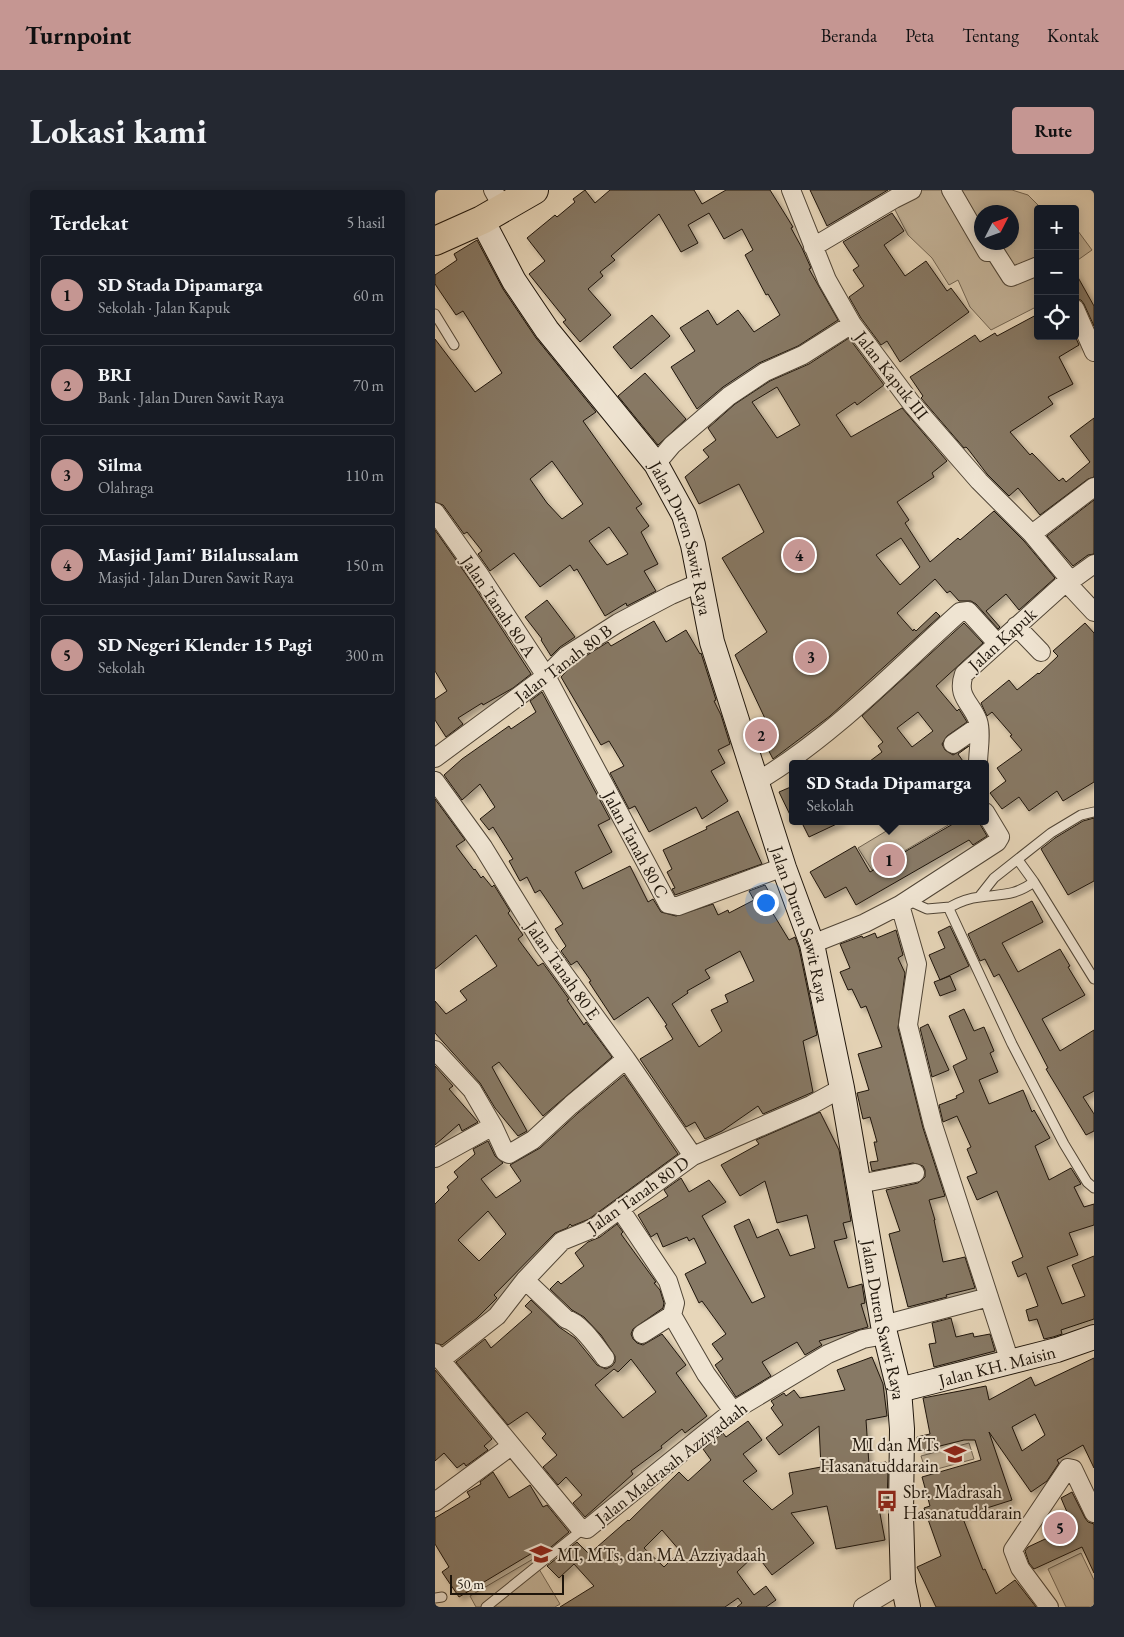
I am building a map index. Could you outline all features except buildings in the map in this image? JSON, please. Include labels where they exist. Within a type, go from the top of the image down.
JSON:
[{"type":"main road","points":[[435,241],[492,206],[534,190]]},
{"type":"street","name":"Jalan Kapuk III","points":[[791,190],[827,280],[852,324],[912,404],[979,480],[1032,534]]},
{"type":"street","points":[[813,247],[912,190]]},
{"type":"street","points":[[951,190],[987,252],[995,252],[1011,277],[1034,268]]},
{"type":"street","name":"Jalan Duren Sawit Raya","points":[[492,206],[514,281],[547,330],[655,464],[684,514],[693,545],[712,642],[784,868],[812,944],[842,1088],[885,1330],[899,1390],[902,1429],[901,1515],[906,1596]]},
{"type":"street","points":[[1079,318],[1094,352]]},
{"type":"street","points":[[655,464],[672,445],[729,396],[765,372],[803,354],[852,324]]},
{"type":"street","points":[[1094,487],[1032,534],[1066,575],[1067,581],[1094,612]]},
{"type":"street","name":"Jalan Tanah 80 A","points":[[435,512],[479,574],[545,676]]},
{"type":"street","name":"Jalan Kapuk","points":[[978,760],[979,726],[961,691],[961,682],[964,674],[1067,581],[1094,564]]},
{"type":"street","name":"Jalan Tanah 80 B","points":[[435,758],[545,676],[566,656],[617,623],[699,583]]},
{"type":"street","points":[[757,782],[776,770],[824,733],[871,694],[960,612],[968,610],[997,643]]},
{"type":"street","points":[[1017,626],[1041,652]]},
{"type":"street","name":"Jalan Tanah 80 C","points":[[545,676],[668,904],[678,906],[784,868]]},
{"type":"street","points":[[953,744],[979,726]]},
{"type":"street","name":"Jalan Tanah 80 E","points":[[435,781],[483,847],[544,946],[693,1156]]},
{"type":"street","points":[[812,944],[865,923],[903,902],[997,842],[1000,837],[989,818]]},
{"type":"street","points":[[903,902],[917,964],[908,1025],[933,1125],[1010,1362]]},
{"type":"street","points":[[435,1050],[472,1090],[493,1126],[505,1152],[509,1154],[533,1140],[626,1059]]},
{"type":"street","name":"Jalan Tanah 80 D","points":[[438,1356],[497,1316],[525,1280],[562,1241],[594,1228],[693,1156],[811,1104],[842,1088]]},
{"type":"street","points":[[435,1158],[493,1126]]},
{"type":"street","points":[[859,1184],[915,1173]]},
{"type":"street","points":[[620,1209],[668,1281],[675,1304],[672,1315],[642,1334]]},
{"type":"street","points":[[525,1280],[565,1319],[571,1321],[590,1338],[605,1358]]},
{"type":"street","name":"Jalan Madrasah Azziyadaah","points":[[438,1356],[511,1446],[579,1527],[583,1529],[587,1528],[733,1411],[828,1354],[885,1330],[989,1297]]},
{"type":"street","points":[[672,1315],[706,1374],[733,1411]]},
{"type":"street","name":"Jalan KH. Maisin","points":[[899,1390],[1057,1350],[1094,1337]]},
{"type":"street","points":[[435,1502],[511,1446]]},
{"type":"street","points":[[1049,1607],[1020,1568],[1013,1550],[1068,1468],[1073,1469],[1094,1513]]},
{"type":"street","points":[[863,1607],[906,1596]]},
{"type":"lane","points":[[435,314],[454,345]]},
{"type":"lane","points":[[979,897],[994,878],[1051,833],[1081,815],[1094,812]]},
{"type":"lane","points":[[1018,860],[1034,882],[1094,979]]},
{"type":"lane","points":[[903,902],[927,908],[950,907],[959,902],[979,897],[1006,895],[1034,882]]},
{"type":"lane","points":[[950,907],[951,914],[1012,1044],[1065,1144],[1087,1182],[1094,1188]]},
{"type":"lane","points":[[486,1607],[583,1529]]},
{"type":"shaded area","points":[[891,190],[1012,190],[1028,195],[1038,205],[1034,205],[1034,308],[991,330],[970,307],[958,280],[949,285],[932,258],[908,235],[892,204],[896,199]]},
{"type":"shaded area","points":[[1079,232],[1092,250],[1079,259]]},
{"type":"shaded area","points":[[896,825],[948,825],[872,870],[858,848]]},
{"type":"shaded area","points":[[969,1443],[974,1459],[926,1472],[921,1456]]},
{"type":"shaded area","points":[[1081,1553],[1094,1580],[1094,1607],[1066,1607],[1048,1569]]},
{"type":"shaded area","points":[[533,1559],[560,1604],[555,1607],[476,1607],[470,1596]]},
{"type":"place","name":"Masjid Jami' Bilalussalam","points":[[799,555]]},
{"type":"place","name":"Silma","points":[[811,657]]},
{"type":"place","name":"BRI","points":[[761,735]]},
{"type":"place","name":"SD Stada Dipamarga","points":[[889,860]]},
{"type":"place","name":"MI dan MTs Hasanatuddarain","points":[[955,1454]]},
{"type":"place","name":"Sbr. Madrasah Hasanatuddarain","points":[[887,1501]]},
{"type":"place","name":"SD Negeri Klender 15 Pagi","points":[[1060,1528]]},
{"type":"place","name":"MI, MTs, dan MA Azziyadaah","points":[[541,1554]]}]
